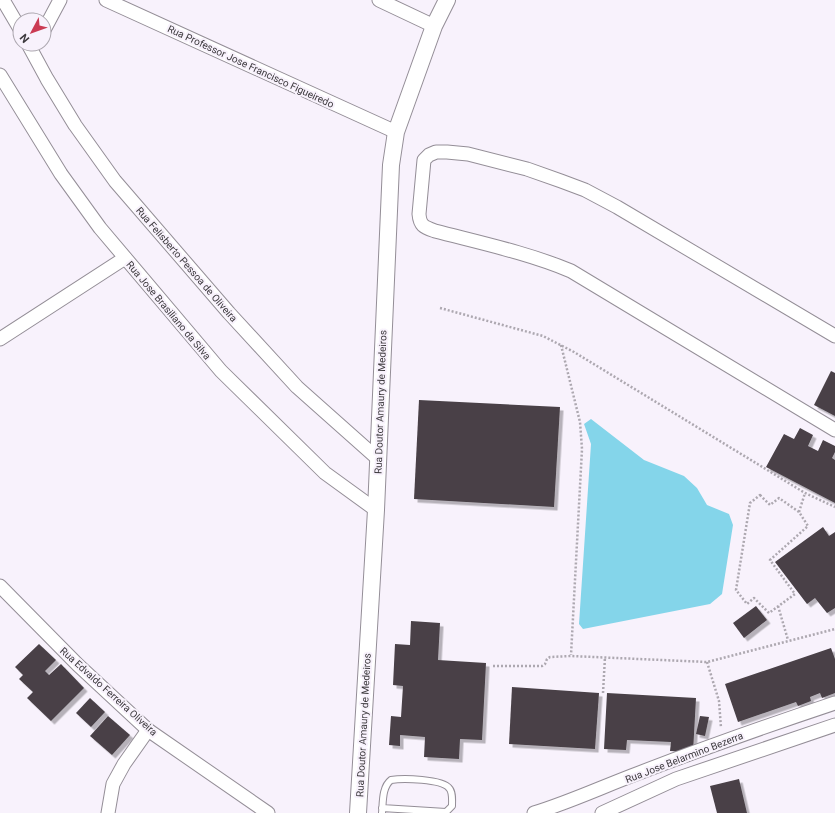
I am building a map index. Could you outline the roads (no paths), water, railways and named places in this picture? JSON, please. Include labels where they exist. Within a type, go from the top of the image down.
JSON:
[{"type":"street","points":[[3,0],[12,15]]},
{"type":"street","points":[[52,15],[60,0]]},
{"type":"street","name":"Rua Professor Jose Francisco Figueiredo","points":[[106,0],[396,132]]},
{"type":"street","points":[[379,0],[434,26]]},
{"type":"street","name":"Rua Doutor Amaury de Medeiros","points":[[358,813],[376,510],[391,164],[396,132],[434,26],[447,0]]},
{"type":"street","name":"Rua Felisberto Pessoa de Oliveira","points":[[35,52],[47,80],[75,125],[120,187],[219,302],[297,387],[378,458]]},
{"type":"street","name":"Rua Jose Brasiliano da Silva","points":[[0,75],[61,174],[100,228],[221,371],[325,473],[376,510]]},
{"type":"street","points":[[835,336],[618,207],[585,190],[527,169],[468,154],[436,152],[429,155],[424,160],[419,214],[420,221],[424,227],[532,256],[571,272],[835,430]]},
{"type":"street","points":[[0,339],[125,258]]},
{"type":"street","name":"Rua Edvaldo Ferreira Oliveira","points":[[0,586],[78,665],[148,730],[268,813]]},
{"type":"street","name":"Rua Jose Belarmino Bezerra","points":[[534,813],[557,806],[638,773],[729,739],[835,703]]},
{"type":"street","points":[[602,813],[676,779],[835,725]]},
{"type":"street","points":[[108,813],[113,784],[124,764],[148,730]]},
{"type":"lane","points":[[391,780],[438,782],[446,785],[452,791],[452,806],[446,812],[382,810],[386,785],[391,780]]},
{"type":"water","points":[[591,419],[644,460],[684,476],[697,488],[707,505],[729,514],[733,525],[722,594],[710,604],[583,629],[579,624],[591,444],[584,424]]}]
